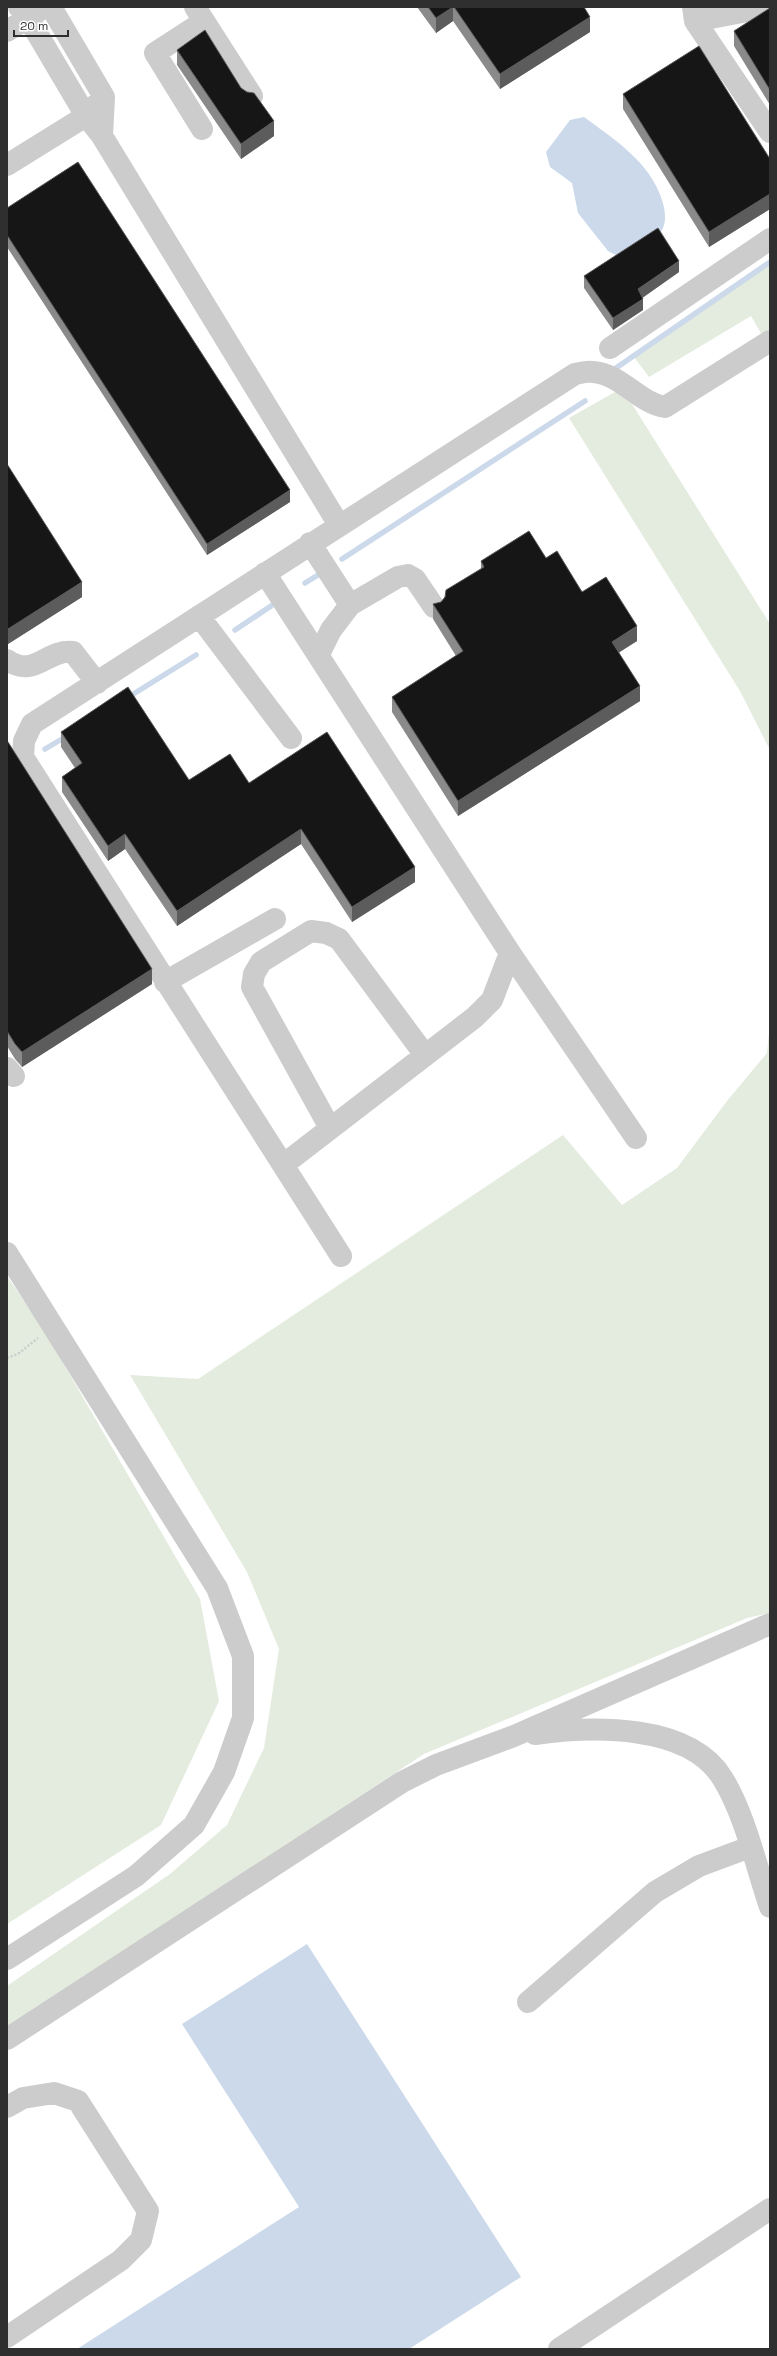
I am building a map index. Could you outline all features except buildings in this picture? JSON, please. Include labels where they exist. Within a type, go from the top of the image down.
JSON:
[{"type":"street","points":[[50,7],[104,97],[102,136]]},
{"type":"street","points":[[768,7],[694,14],[770,132]]},
{"type":"street","points":[[7,31],[30,11],[86,116],[102,136],[339,525]]},
{"type":"street","points":[[202,129],[155,54],[199,15],[252,96]]},
{"type":"street","points":[[7,165],[86,116],[104,97]]},
{"type":"street","points":[[610,348],[770,239]]},
{"type":"street","points":[[341,1256],[23,757],[24,741],[32,724],[574,374],[594,372],[600,374],[618,381],[656,406],[665,407],[770,341]]},
{"type":"street","points":[[310,544],[350,605]]},
{"type":"street","points":[[265,573],[319,654],[510,953],[636,1138]]},
{"type":"street","points":[[319,654],[331,630],[350,605],[398,577],[408,575],[415,580],[434,607]]},
{"type":"street","points":[[199,616],[291,738]]},
{"type":"street","points":[[7,660],[17,667],[32,667],[62,651],[73,652],[97,683]]},
{"type":"street","points":[[165,982],[275,919]]},
{"type":"street","points":[[330,1128],[252,987],[254,974],[261,962],[311,931],[326,933],[338,940],[425,1055]]},
{"type":"street","points":[[283,1165],[475,1017],[492,1000],[510,953]]},
{"type":"street","points":[[7,1253],[218,1588],[243,1656],[243,1718],[224,1772],[194,1825],[136,1876],[7,1959]]},
{"type":"street","points":[[7,2039],[402,1782],[436,1765],[514,1736],[770,1624]]},
{"type":"street","points":[[514,1736],[551,1731],[603,1729],[646,1733],[697,1752],[723,1778],[740,1816],[770,1907]]},
{"type":"street","points":[[528,2002],[655,1892],[699,1866],[750,1847]]},
{"type":"street","points":[[7,2107],[23,2098],[54,2093],[78,2101],[148,2211],[141,2240],[121,2260],[7,2337]]},
{"type":"street","points":[[559,2349],[770,2209]]},
{"type":"path","points":[[7,1358],[18,1354],[45,1332],[56,1329]]},
{"type":"shaded area","points":[[770,263],[770,349],[751,316],[649,377],[634,357]]},
{"type":"shaded area","points":[[622,388],[770,624],[770,750],[740,691],[569,418]]},
{"type":"shaded area","points":[[770,1023],[770,1613],[747,1618],[424,1754],[7,2028],[7,1986],[170,1874],[227,1825],[264,1748],[279,1649],[247,1572],[130,1375],[198,1379],[563,1135],[622,1205],[677,1168],[727,1101],[767,1053]]},
{"type":"shaded area","points":[[7,1276],[45,1332],[200,1599],[219,1701],[161,1825],[7,1924]]},
{"type":"water","points":[[584,117],[619,143],[640,163],[656,186],[663,204],[665,223],[659,235],[644,247],[622,258],[608,251],[578,213],[572,183],[550,167],[546,152],[570,120]]},
{"type":"water","points":[[307,1944],[521,2277],[409,2349],[77,2349],[299,2207],[182,2024]]},
{"type":"waterway","points":[[616,368],[770,262]]},
{"type":"waterway","points":[[342,559],[585,401]]},
{"type":"waterway","points":[[305,583],[318,575]]},
{"type":"waterway","points":[[235,630],[271,606]]},
{"type":"waterway","points":[[127,698],[196,655]]},
{"type":"waterway","points":[[45,749],[67,736]]}]
